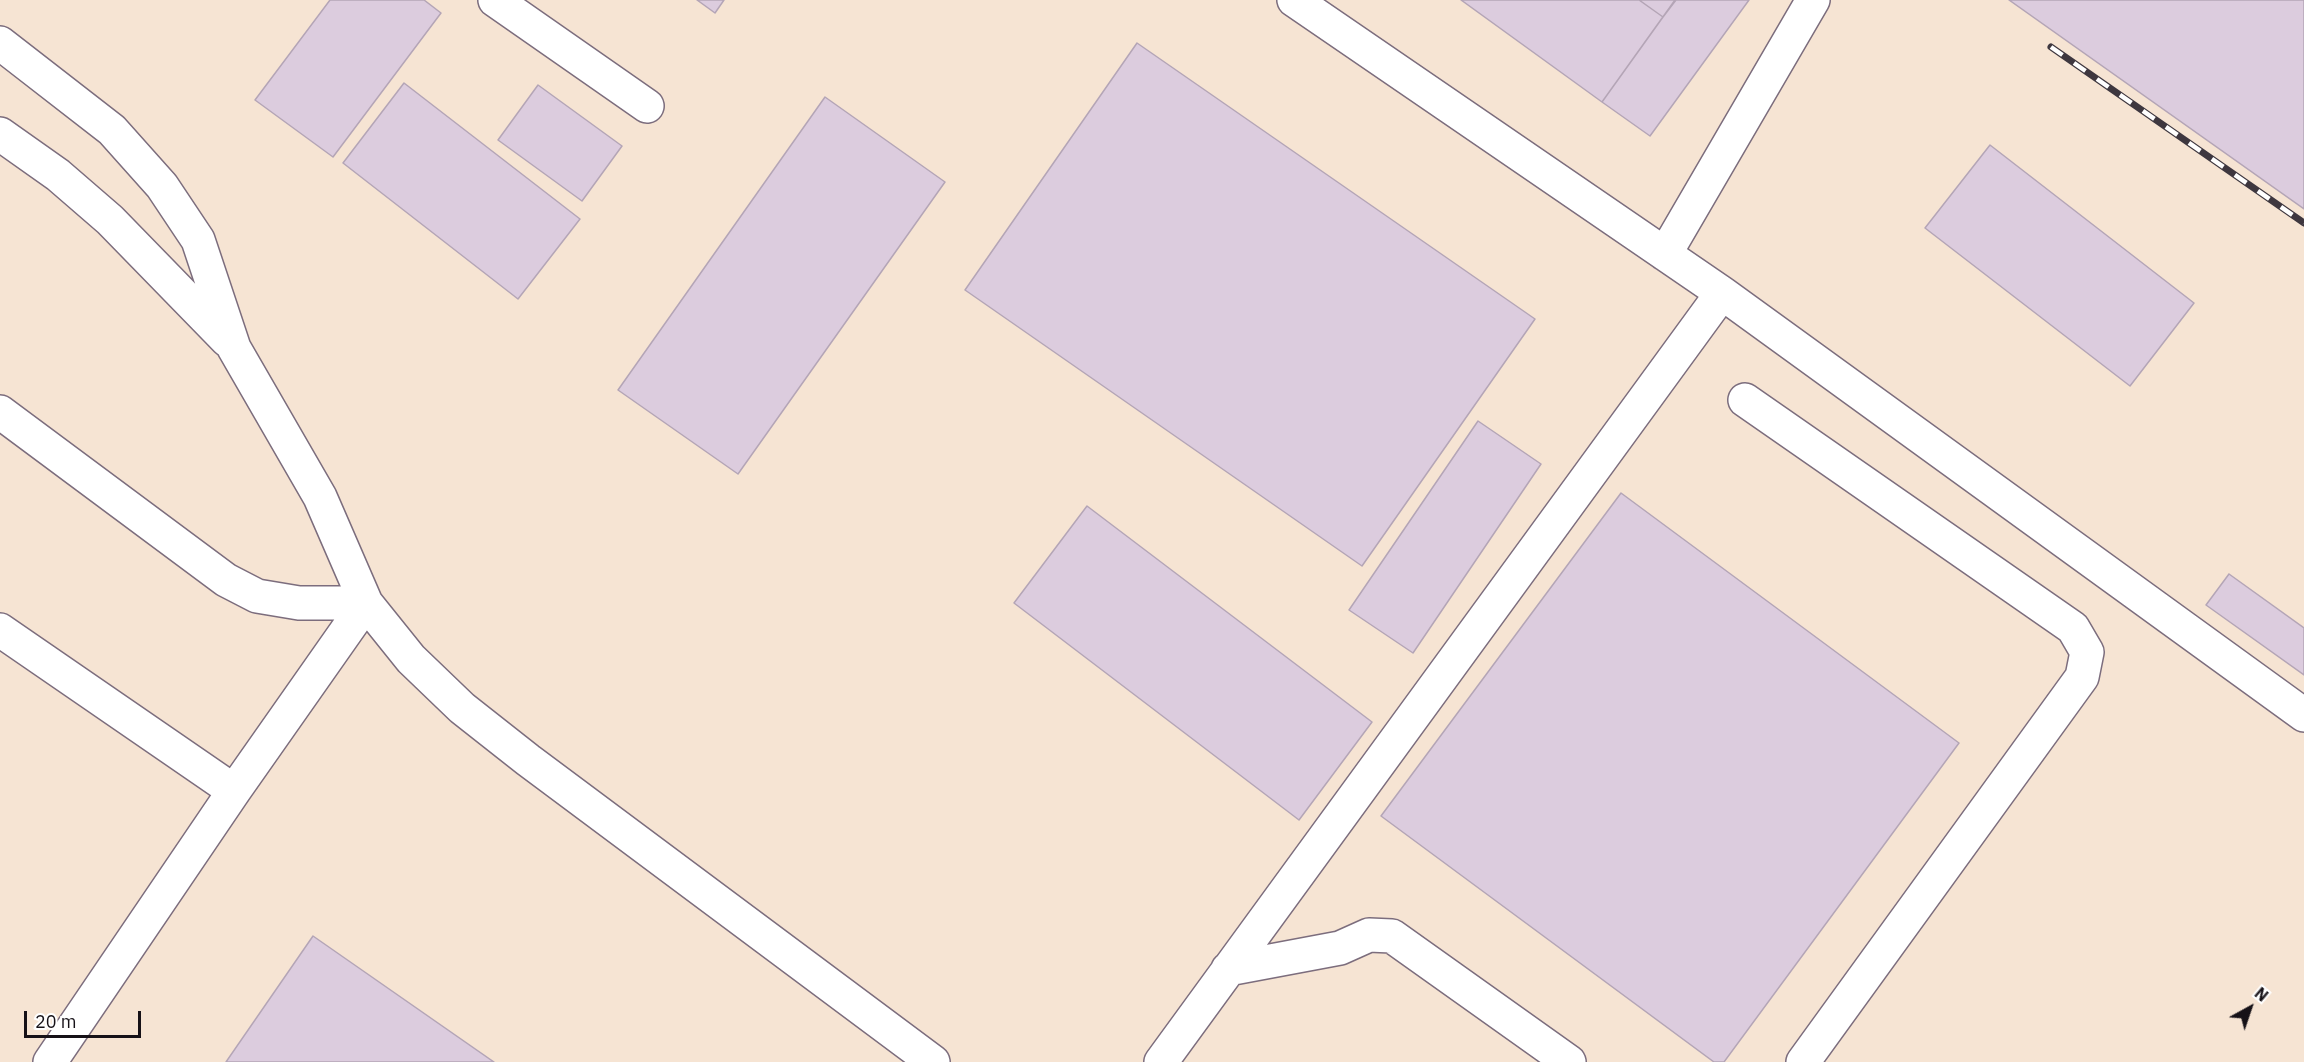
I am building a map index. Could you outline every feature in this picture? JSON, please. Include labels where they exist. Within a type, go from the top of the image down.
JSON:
[{"type":"street","points":[[495,0],[647,106]]},
{"type":"street","points":[[1294,0],[1722,293],[2304,715]]},
{"type":"street","points":[[1665,254],[1813,0]]},
{"type":"street","points":[[0,43],[112,130],[162,186],[198,240],[234,348],[320,496],[366,603],[411,659],[462,708],[933,1062]]},
{"type":"street","points":[[0,134],[58,175],[110,220],[234,348]]},
{"type":"street","points":[[1161,1062],[1722,293]]},
{"type":"street","points":[[1746,400],[2073,628],[2086,652],[2082,677],[1803,1062]]},
{"type":"street","points":[[0,412],[226,580],[257,596],[299,603],[366,603]]},
{"type":"street","points":[[50,1062],[234,791],[366,603]]},
{"type":"street","points":[[0,630],[234,791]]},
{"type":"street","points":[[1228,969],[1340,948],[1370,935],[1392,936],[1569,1062]]},
{"type":"shaded area","points":[[0,0],[2304,0],[2304,1062],[0,1062]]},
{"type":"building","points":[[330,0],[424,0],[441,13],[333,157],[255,100]]},
{"type":"building","points":[[697,0],[724,0],[715,13]]},
{"type":"building","points":[[1461,0],[1639,0],[1663,17],[1602,102]]},
{"type":"building","points":[[1639,0],[1676,0],[1663,17]]},
{"type":"building","points":[[1675,0],[1749,0],[1650,136],[1602,102]]},
{"type":"building","points":[[2009,0],[2304,0],[2304,209]]},
{"type":"building","points":[[1137,43],[1535,319],[1362,566],[965,290]]},
{"type":"building","points":[[404,83],[580,219],[518,299],[343,163]]},
{"type":"building","points":[[538,85],[622,146],[582,201],[498,140]]},
{"type":"building","points":[[825,97],[945,182],[738,474],[618,390]]},
{"type":"building","points":[[1990,145],[2194,303],[2130,386],[1925,228]]},
{"type":"building","points":[[1478,421],[1541,464],[1413,653],[1349,610]]},
{"type":"building","points":[[1621,493],[1959,743],[1724,1062],[1714,1062],[1381,816]]},
{"type":"building","points":[[1087,506],[1372,722],[1299,820],[1014,603]]},
{"type":"building","points":[[2229,574],[2304,628],[2304,675],[2206,605]]},
{"type":"building","points":[[313,936],[494,1062],[226,1062]]},
{"type":"railway","points":[[2051,47],[2304,223]]}]
